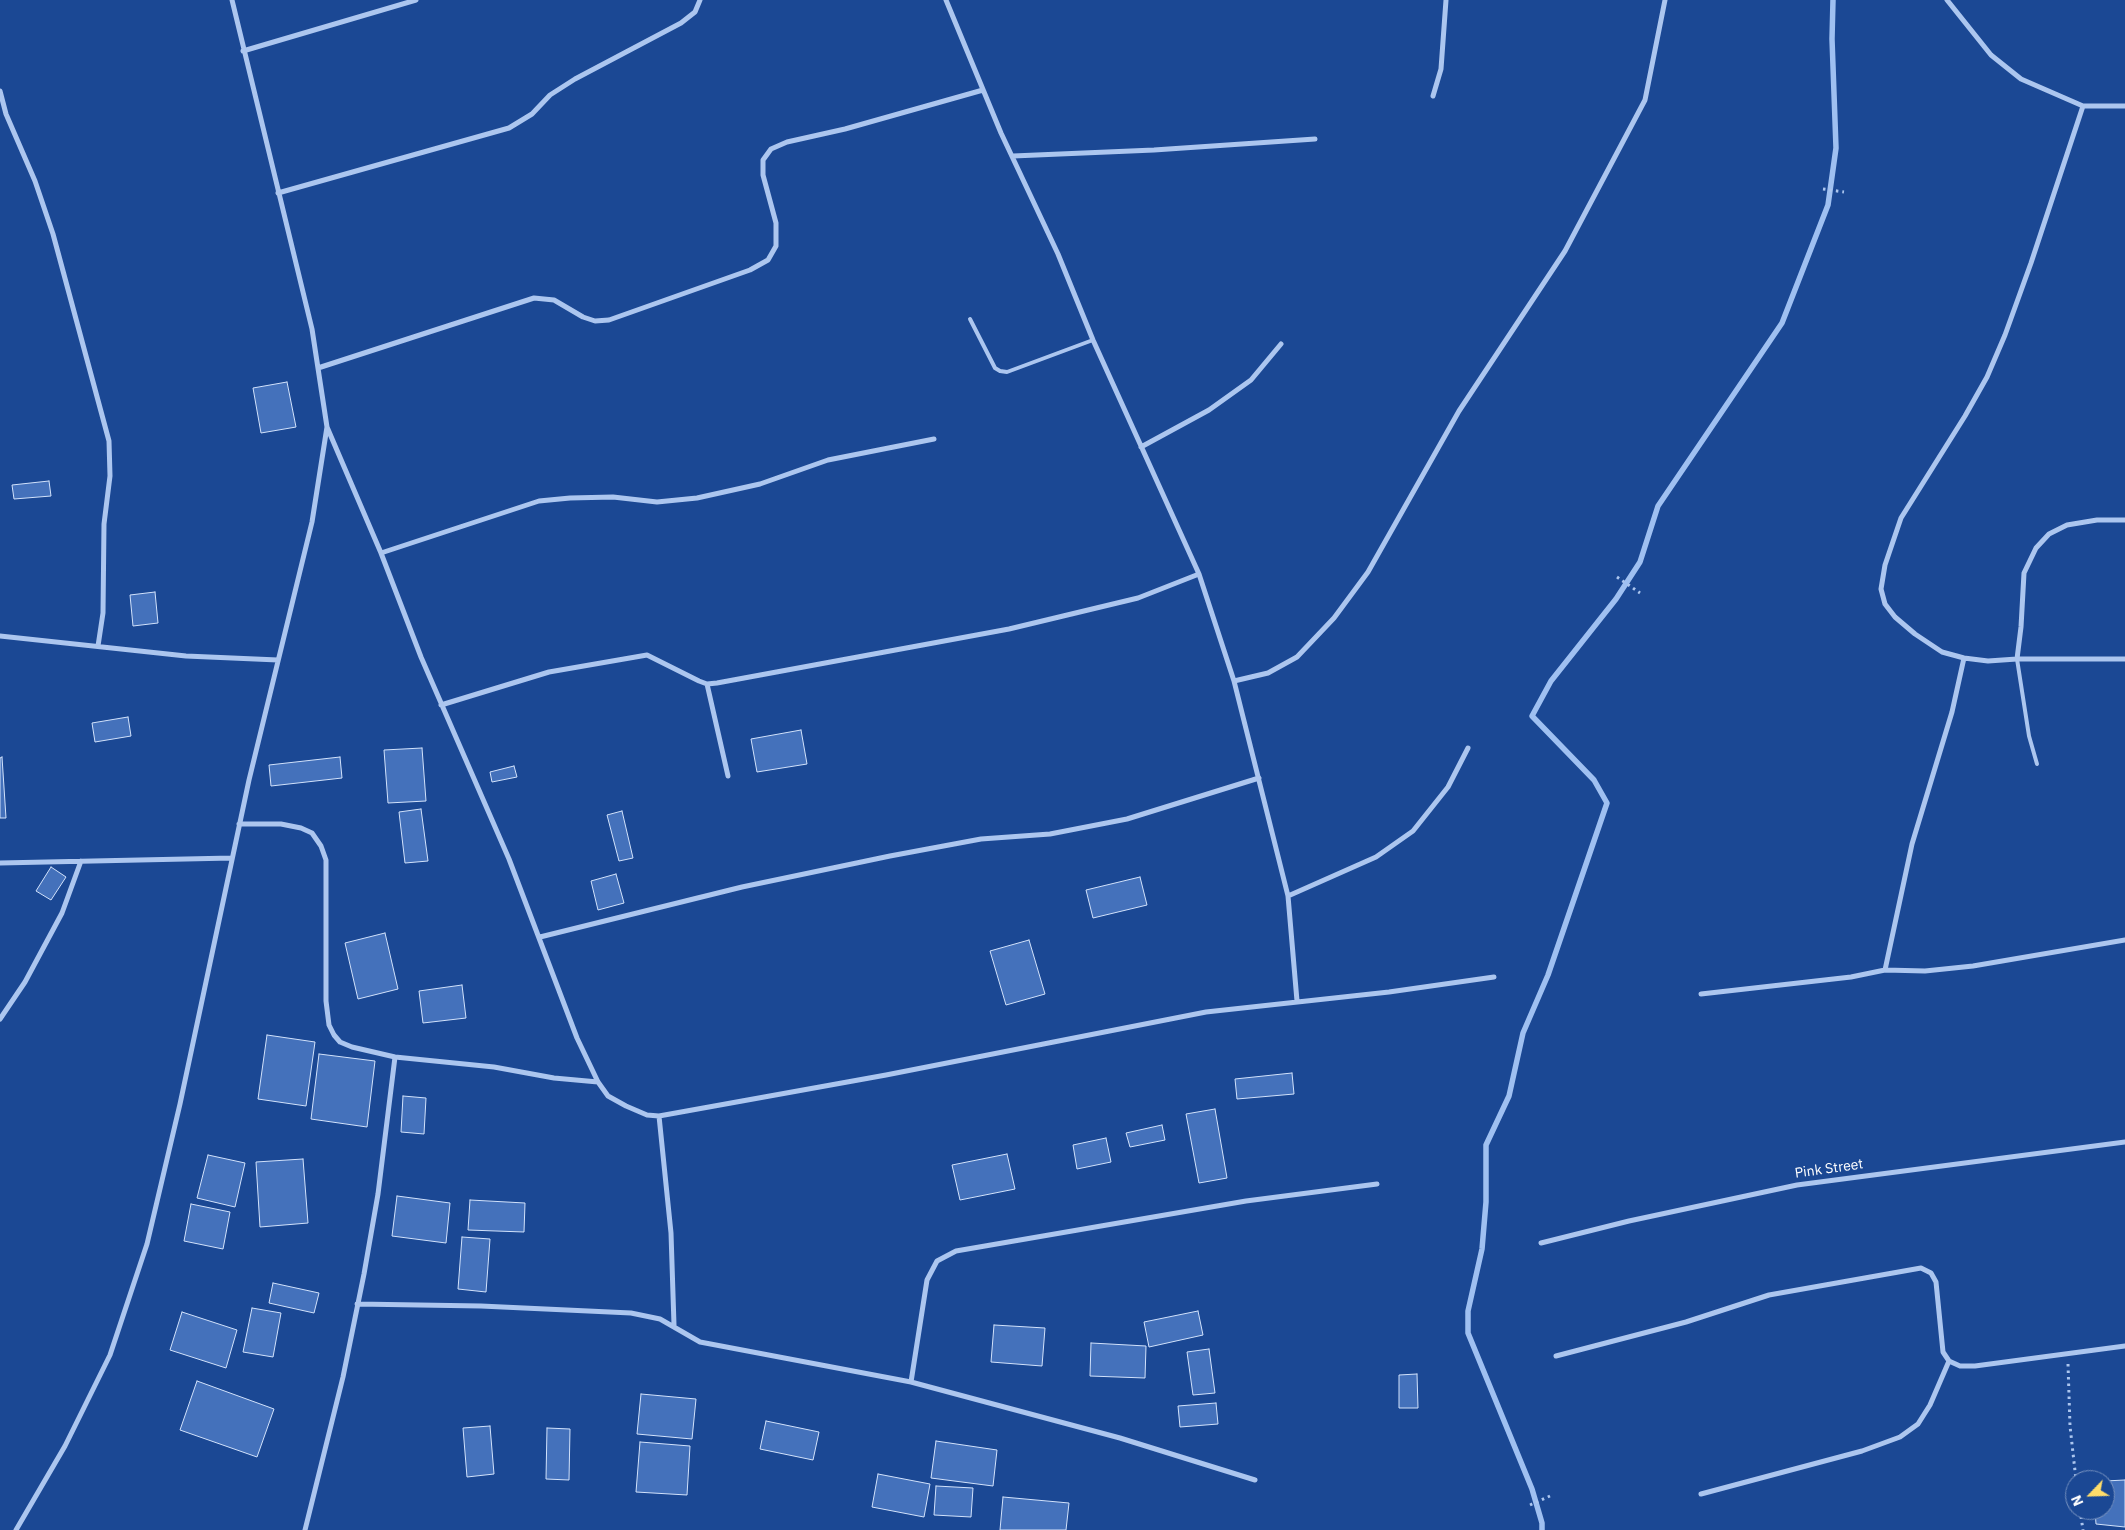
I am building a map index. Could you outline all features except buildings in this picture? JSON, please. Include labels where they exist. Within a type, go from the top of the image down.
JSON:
[{"type":"street","points":[[232,0],[312,329],[327,428],[381,553],[441,705],[509,859],[578,1038],[598,1082],[608,1096],[647,1115],[659,1116],[886,1075],[1206,1012],[1390,992],[1494,977]]},
{"type":"street","points":[[243,51],[416,0]]},
{"type":"street","points":[[278,193],[509,128],[532,114],[550,95],[575,79],[681,23],[695,12],[700,0]]},
{"type":"street","points":[[946,0],[983,90],[1058,254],[1093,340],[1199,574],[1234,681],[1288,896],[1297,1001]]},
{"type":"street","points":[[1433,96],[1441,69],[1446,0]]},
{"type":"street","points":[[1234,681],[1268,673],[1297,657],[1334,618],[1368,572],[1459,411],[1565,250],[1645,100],[1664,0]]},
{"type":"street","points":[[1947,0],[1969,30],[1998,61],[2021,79],[2083,106],[2125,106]]},
{"type":"street","points":[[318,368],[534,298],[554,300],[589,319],[609,320],[750,270],[768,260],[776,246],[776,223],[763,175],[763,160],[771,149],[788,142],[845,129],[983,90]]},
{"type":"street","points":[[0,91],[6,114],[35,181],[53,234],[109,441],[110,476],[104,524],[103,613],[98,646]]},
{"type":"street","points":[[2083,106],[2032,263],[2005,335],[1987,377],[1965,416],[1901,518],[1884,566],[1881,589],[1885,604],[1895,617],[1914,634],[1942,652],[1964,658],[1988,661],[2125,658]]},
{"type":"street","points":[[1013,156],[1154,150],[1315,139]]},
{"type":"street","points":[[1141,447],[1209,410],[1251,380],[1281,344]]},
{"type":"street","points":[[16,1530],[65,1446],[110,1355],[147,1244],[180,1104],[239,824],[312,522],[327,428]]},
{"type":"street","points":[[381,553],[539,501],[613,497],[657,502],[697,498],[760,484],[828,460],[934,439]]},
{"type":"street","points":[[2017,659],[2024,574],[2036,548],[2049,534],[2067,525],[2097,520],[2125,520]]},
{"type":"street","points":[[441,705],[549,672],[647,655],[707,684],[1009,629],[1138,598],[1199,574]]},
{"type":"street","points":[[0,636],[186,656],[278,660]]},
{"type":"street","points":[[1885,970],[1912,844],[1952,712],[1964,658]]},
{"type":"street","points":[[707,684],[728,776]]},
{"type":"street","points":[[1288,896],[1376,857],[1412,831],[1448,787],[1468,748]]},
{"type":"street","points":[[540,937],[742,887],[890,856],[981,839],[1050,834],[1128,819],[1259,778]]},
{"type":"street","points":[[239,824],[281,824],[301,828],[312,833],[321,846],[326,860],[326,1001],[329,1025],[340,1042],[352,1047],[395,1057],[494,1067],[554,1078],[598,1082]]},
{"type":"street","points":[[0,863],[232,858]]},
{"type":"street","points":[[0,1019],[24,982],[58,922],[81,861]]},
{"type":"street","points":[[1701,994],[1851,977],[1885,970],[1925,971],[1973,966],[2125,940]]},
{"type":"street","points":[[309,1530],[305,1530],[343,1377],[378,1194],[395,1057]]},
{"type":"street","points":[[659,1116],[671,1233],[674,1325]]},
{"type":"street","name":"Pink Street","points":[[1541,1243],[1638,1219],[1797,1185],[2125,1142]]},
{"type":"street","points":[[911,1382],[927,1280],[937,1261],[956,1251],[1246,1201],[1377,1184]]},
{"type":"street","points":[[1556,1356],[1686,1322],[1769,1295],[1921,1268],[1931,1273],[1936,1282],[1943,1352],[1949,1361],[1960,1366],[1975,1366],[2125,1346]]},
{"type":"street","points":[[357,1304],[481,1306],[632,1314],[660,1319],[674,1325],[693,1338],[717,1346],[911,1382],[1120,1438],[1255,1480]]},
{"type":"street","points":[[1701,1494],[1862,1451],[1900,1437],[1918,1424],[1930,1405],[1949,1361]]},
{"type":"lane","points":[[970,320],[995,368],[1000,371],[1007,372],[1093,340]]},
{"type":"lane","points":[[2017,659],[2029,736],[2037,764]]},
{"type":"path","points":[[1823,189],[1844,192]]},
{"type":"path","points":[[1617,576],[1640,593]]},
{"type":"path","points":[[2069,1353],[2067,1372],[2075,1470]]},
{"type":"path","points":[[1530,1505],[1550,1496]]},
{"type":"waterway","points":[[1542,1530],[1542,1523],[1532,1489],[1468,1333],[1468,1311],[1482,1249],[1486,1202],[1486,1145],[1509,1096],[1523,1033],[1548,975],[1607,803],[1594,780],[1532,716],[1551,681],[1616,599],[1640,562],[1658,506],[1782,323],[1828,205],[1836,148],[1832,39],[1833,0]]}]
